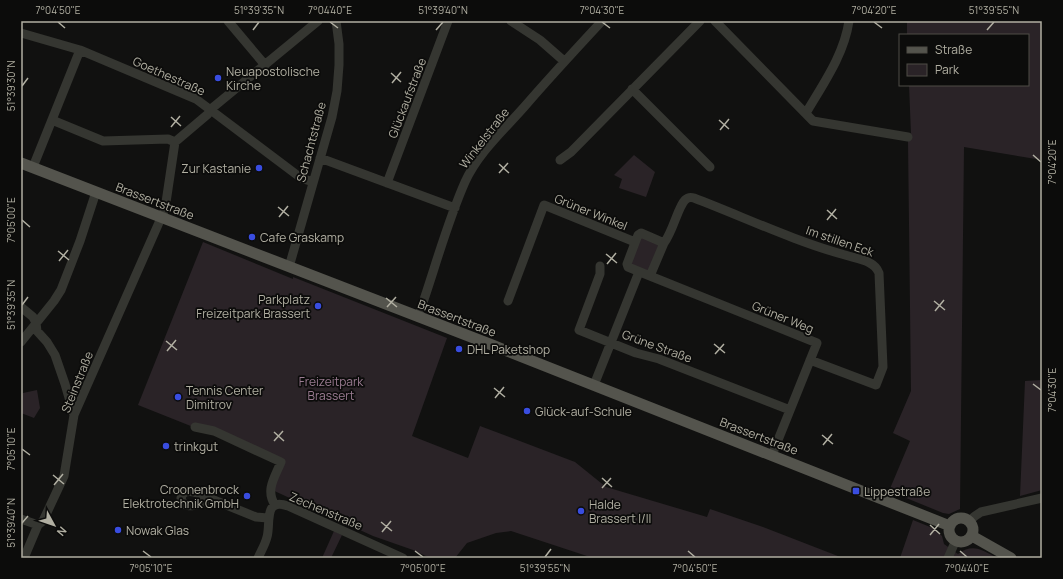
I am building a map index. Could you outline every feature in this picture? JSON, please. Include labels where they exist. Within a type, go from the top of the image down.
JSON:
[{"type":"main road","name":"Brassertstraße","points":[[21,163],[594,385],[950,526]]},
{"type":"main road","points":[[961,518],[969,521],[973,528],[972,536],[966,541],[963,542],[956,540],[950,534],[950,526],[956,519],[961,518]]},
{"type":"main road","points":[[972,536],[1011,558]]},
{"type":"street","points":[[228,21],[265,65]]},
{"type":"street","points":[[52,120],[104,141],[168,139],[175,142],[208,114],[211,109],[318,21]]},
{"type":"street","name":"Schachtstraße","points":[[289,267],[332,117],[337,90],[339,65],[339,44],[336,21]]},
{"type":"street","name":"Glückaufstraße","points":[[388,183],[448,21]]},
{"type":"street","points":[[511,21],[540,40],[564,61]]},
{"type":"street","name":"Winkelstraße","points":[[418,317],[465,181],[478,160],[564,61],[602,21]]},
{"type":"street","points":[[560,160],[574,155],[632,89],[700,21]]},
{"type":"street","points":[[715,21],[813,121],[908,137]]},
{"type":"street","points":[[806,113],[837,60],[844,43],[849,21]]},
{"type":"street","name":"Goethestraße","points":[[21,33],[80,50],[196,99],[301,178],[313,182]]},
{"type":"street","points":[[33,167],[80,50]]},
{"type":"street","points":[[632,89],[710,168]]},
{"type":"street","name":"Steinstraße","points":[[24,558],[38,525],[43,521],[64,476],[74,415],[165,209],[175,142]]},
{"type":"street","points":[[320,158],[455,208]]},
{"type":"street","points":[[21,342],[61,290],[80,241],[96,192]]},
{"type":"street","name":"Im stillen Eck","points":[[664,243],[670,236],[683,203],[691,197],[832,252],[872,263],[876,266],[879,273],[883,367],[876,385],[810,360]]},
{"type":"street","name":"Grüner Winkel","points":[[508,301],[544,206],[635,242]]},
{"type":"street","points":[[594,385],[638,272],[628,267],[627,264],[638,235],[641,233],[664,243],[650,276]]},
{"type":"street","name":"Grüne Straße","points":[[600,266],[600,274],[579,330],[636,352],[659,358],[790,410]]},
{"type":"street","name":"Grüner Weg","points":[[638,272],[817,343],[772,455]]},
{"type":"street","points":[[21,307],[33,317],[36,323],[37,331],[47,342],[58,362],[74,415]]},
{"type":"street","points":[[195,428],[214,431],[281,462],[270,489],[271,498],[275,505]]},
{"type":"street","points":[[969,521],[981,512],[1042,498]]},
{"type":"street","points":[[221,503],[256,517],[268,518]]},
{"type":"street","name":"Zechenstraße","points":[[258,558],[267,537],[268,518],[271,510],[278,504],[288,506],[403,558]]},
{"type":"street","points":[[21,519],[38,525]]},
{"type":"street","points":[[948,558],[956,540]]},
{"type":"green space","points":[[907,21],[1042,21],[1042,160],[964,147],[960,509],[949,514],[943,513],[889,491],[910,441],[893,433],[911,391],[908,141],[911,134],[909,86],[1029,86],[1029,34],[907,34]]},
{"type":"green space","points":[[634,155],[655,172],[646,197],[619,188],[622,179],[614,175]]},
{"type":"green space","points":[[639,237],[660,243],[650,271],[630,266]]},
{"type":"green space","name":"Freizeitpark Brassert","points":[[203,242],[293,279],[293,277],[447,338],[412,436],[468,458],[480,426],[575,462],[606,487],[707,517],[710,509],[763,527],[843,558],[593,558],[511,531],[496,533],[467,543],[455,558],[430,558],[413,550],[373,536],[270,489],[281,462],[138,405]]},
{"type":"green space","points":[[1042,380],[1042,490],[1020,496],[1025,381]]},
{"type":"green space","points":[[37,390],[40,408],[34,418],[21,413],[21,399],[23,393]]},
{"type":"green space","points":[[913,520],[935,529],[942,536],[944,544],[958,554],[973,548],[982,550],[997,558],[900,558]]},
{"type":"green space","points":[[334,531],[342,535],[331,558],[322,558]]},
{"type":"place","name":"Neuapostolische Kirche","points":[[218,78]]},
{"type":"place","name":"Zur Kastanie","points":[[259,168]]},
{"type":"place","name":"Cafe Graskamp","points":[[252,237]]},
{"type":"place","name":"Parkplatz Freizeitpark Brassert","points":[[318,306]]},
{"type":"place","name":"DHL Paketshop","points":[[459,349]]},
{"type":"place","name":"Tennis Center Dimitrov","points":[[178,397]]},
{"type":"place","name":"Glück-auf-Schule","points":[[527,411]]},
{"type":"place","name":"trinkgut","points":[[166,446]]},
{"type":"place","name":"Lippestraße","points":[[856,491]]},
{"type":"place","name":"Croonenbrock Elektrotechnik GmbH","points":[[247,496]]},
{"type":"place","name":"Halde Brassert I/II","points":[[581,511]]},
{"type":"place","name":"Nowak Glas","points":[[118,530]]}]
